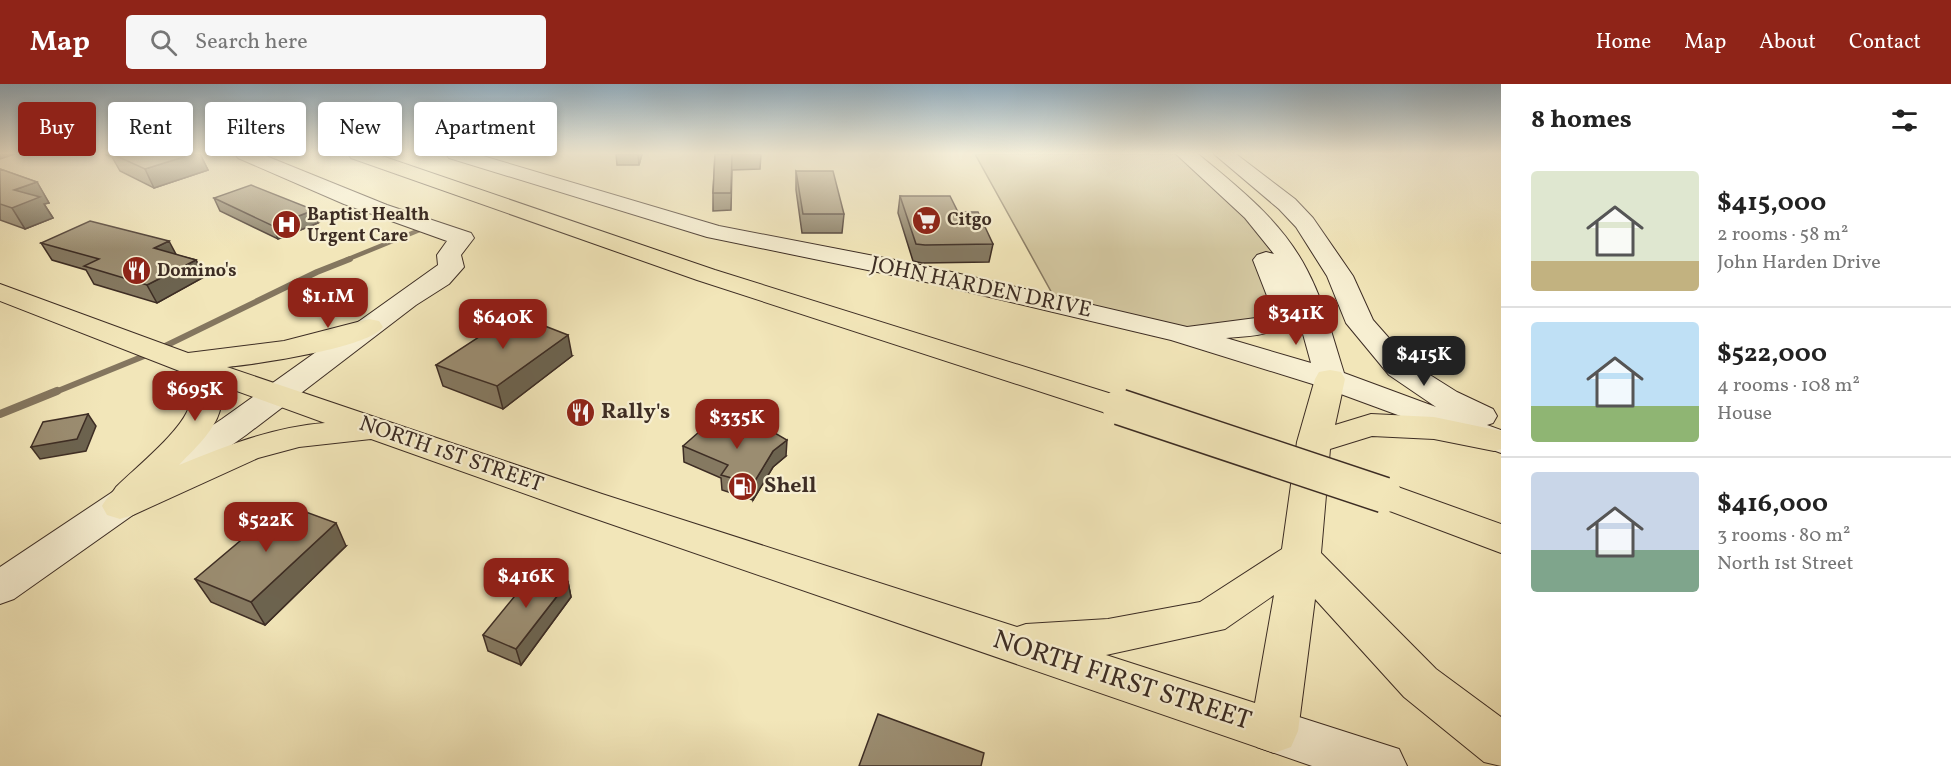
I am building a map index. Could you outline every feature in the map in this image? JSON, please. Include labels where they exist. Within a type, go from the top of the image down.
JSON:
[{"type":"main road","points":[[0,588],[278,395],[406,299],[440,278],[451,267],[448,255],[462,238],[427,227],[322,186]]},
{"type":"main road","points":[[450,186],[706,275],[1121,404]]},
{"type":"main road","points":[[480,186],[1121,404],[1501,528]]},
{"type":"main road","name":"JOHN HARDEN DRIVE","points":[[561,186],[714,232],[926,274],[1179,333],[1330,379],[1499,435]]},
{"type":"main road","points":[[1222,186],[1246,207],[1287,256],[1308,300],[1330,379]]},
{"type":"main road","points":[[1265,186],[1305,223],[1340,276],[1360,323],[1400,369],[1499,435]]},
{"type":"main road","points":[[1246,207],[1279,197]]},
{"type":"main road","points":[[1179,333],[1263,326],[1278,316],[1283,301],[1253,232],[1246,207]]},
{"type":"main road","name":"NORTH 1ST STREET","points":[[0,292],[278,395],[905,609]]},
{"type":"main road","points":[[1330,379],[1351,304]]},
{"type":"main road","points":[[188,363],[288,351],[330,341],[369,327]]},
{"type":"main road","points":[[120,506],[198,427],[206,403],[206,387],[188,363]]},
{"type":"main road","name":"NORTH FIRST STREET","points":[[905,609],[1274,731],[1301,557],[1314,442],[1330,379]]},
{"type":"main road","points":[[1314,442],[1340,432],[1371,425],[1434,428],[1499,435]]},
{"type":"main road","points":[[120,506],[246,450],[299,436],[376,429]]},
{"type":"main road","points":[[1384,490],[1501,539]]},
{"type":"main road","points":[[1009,643],[1107,637],[1210,617],[1301,557],[1420,683],[1501,746]]},
{"type":"main road","points":[[1274,731],[1382,766]]},
{"type":"shaded area","points":[[993,186],[1223,186],[1237,198],[1308,300],[1273,324],[1179,333],[1058,304]]},
{"type":"building","points":[[0,186],[26,186],[14,190],[40,197],[12,208],[0,204]]},
{"type":"building","points":[[253,186],[314,210],[273,226],[214,198]]},
{"type":"building","points":[[713,186],[731,186],[731,193],[713,193]]},
{"type":"building","points":[[798,186],[837,186],[844,214],[803,214]]},
{"type":"building","points":[[900,196],[950,196],[958,212],[978,212],[993,244],[916,244]]},
{"type":"building","points":[[90,221],[169,241],[154,248],[196,260],[147,285],[84,266],[99,259],[41,243]]},
{"type":"building","points":[[514,314],[568,335],[497,386],[436,365]]},
{"type":"building","points":[[88,414],[77,439],[31,447],[43,422]]},
{"type":"building","points":[[708,424],[743,438],[763,426],[787,440],[773,451],[753,484],[721,475],[728,465],[683,446]]},
{"type":"building","points":[[284,504],[336,523],[251,602],[195,579]]},
{"type":"building","points":[[536,570],[568,582],[516,649],[483,635]]},
{"type":"building","points":[[878,714],[984,753],[981,766],[859,766]]},
{"type":"waterway","points":[[346,260],[427,227]]},
{"type":"waterway","points":[[159,349],[317,272],[350,259]]},
{"type":"waterway","points":[[53,393],[149,354]]},
{"type":"waterway","points":[[0,414],[57,391]]},
{"type":"place","name":"Citgo","points":[[926,220]]},
{"type":"place","name":"Baptist Health Urgent Care","points":[[286,225]]},
{"type":"place","name":"Domino's","points":[[136,271]]},
{"type":"place","name":"Rally's","points":[[580,412]]},
{"type":"place","name":"Shell","points":[[743,486]]}]
